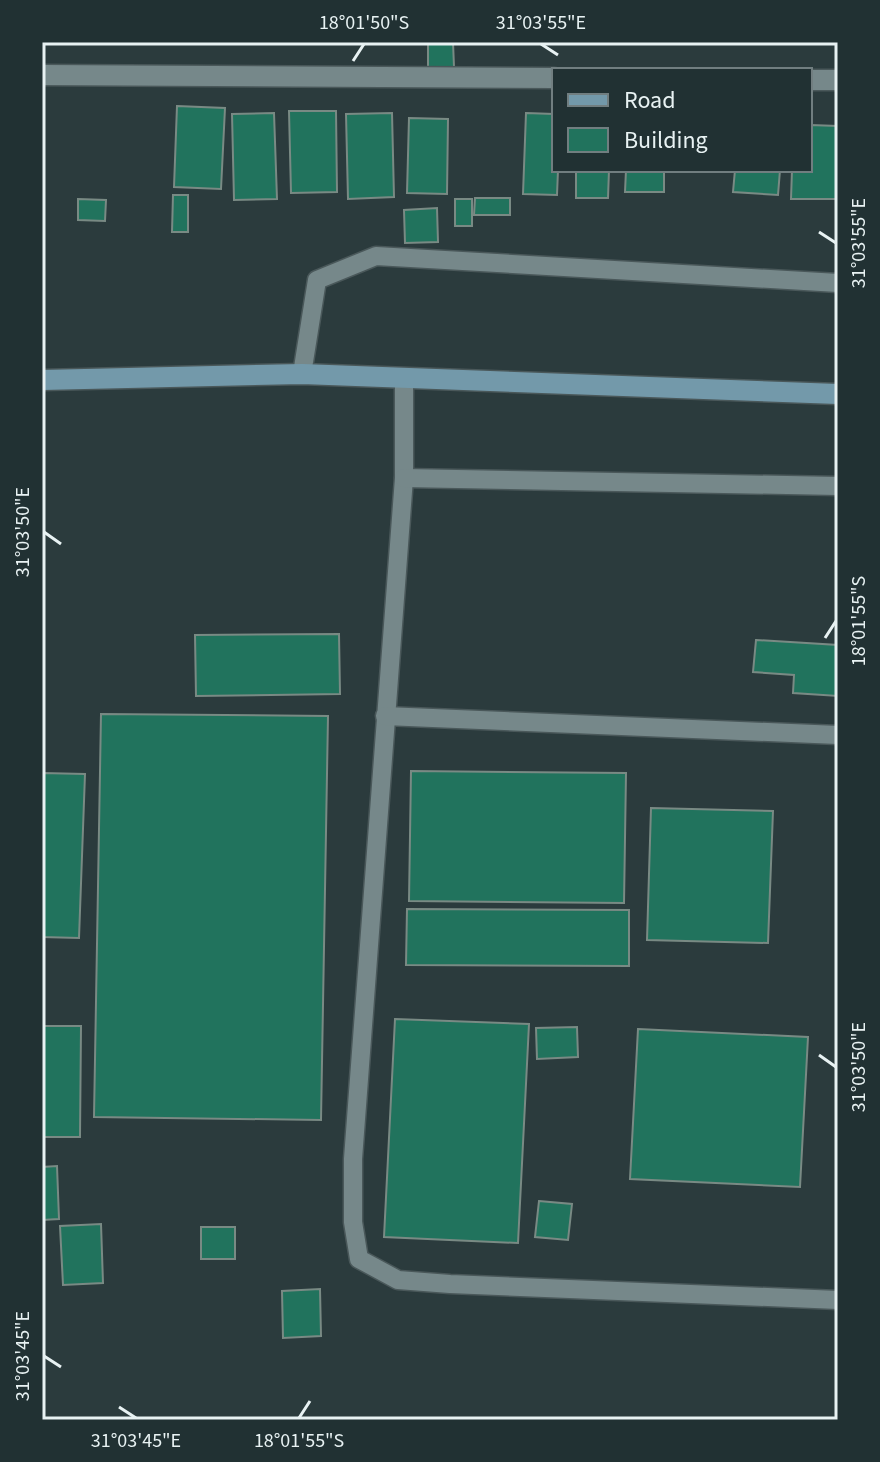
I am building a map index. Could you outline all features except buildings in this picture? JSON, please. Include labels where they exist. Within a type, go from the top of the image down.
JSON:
[{"type":"main road","points":[[42,380],[302,374],[838,394]]},
{"type":"street","points":[[42,75],[552,78]]},
{"type":"street","points":[[812,80],[838,80]]},
{"type":"lane","points":[[302,374],[317,280],[376,256],[838,283]]},
{"type":"lane","points":[[404,379],[404,478],[353,1159],[353,1222],[359,1259],[398,1280],[838,1300]]},
{"type":"lane","points":[[404,478],[838,486]]},
{"type":"lane","points":[[385,716],[838,735]]}]
